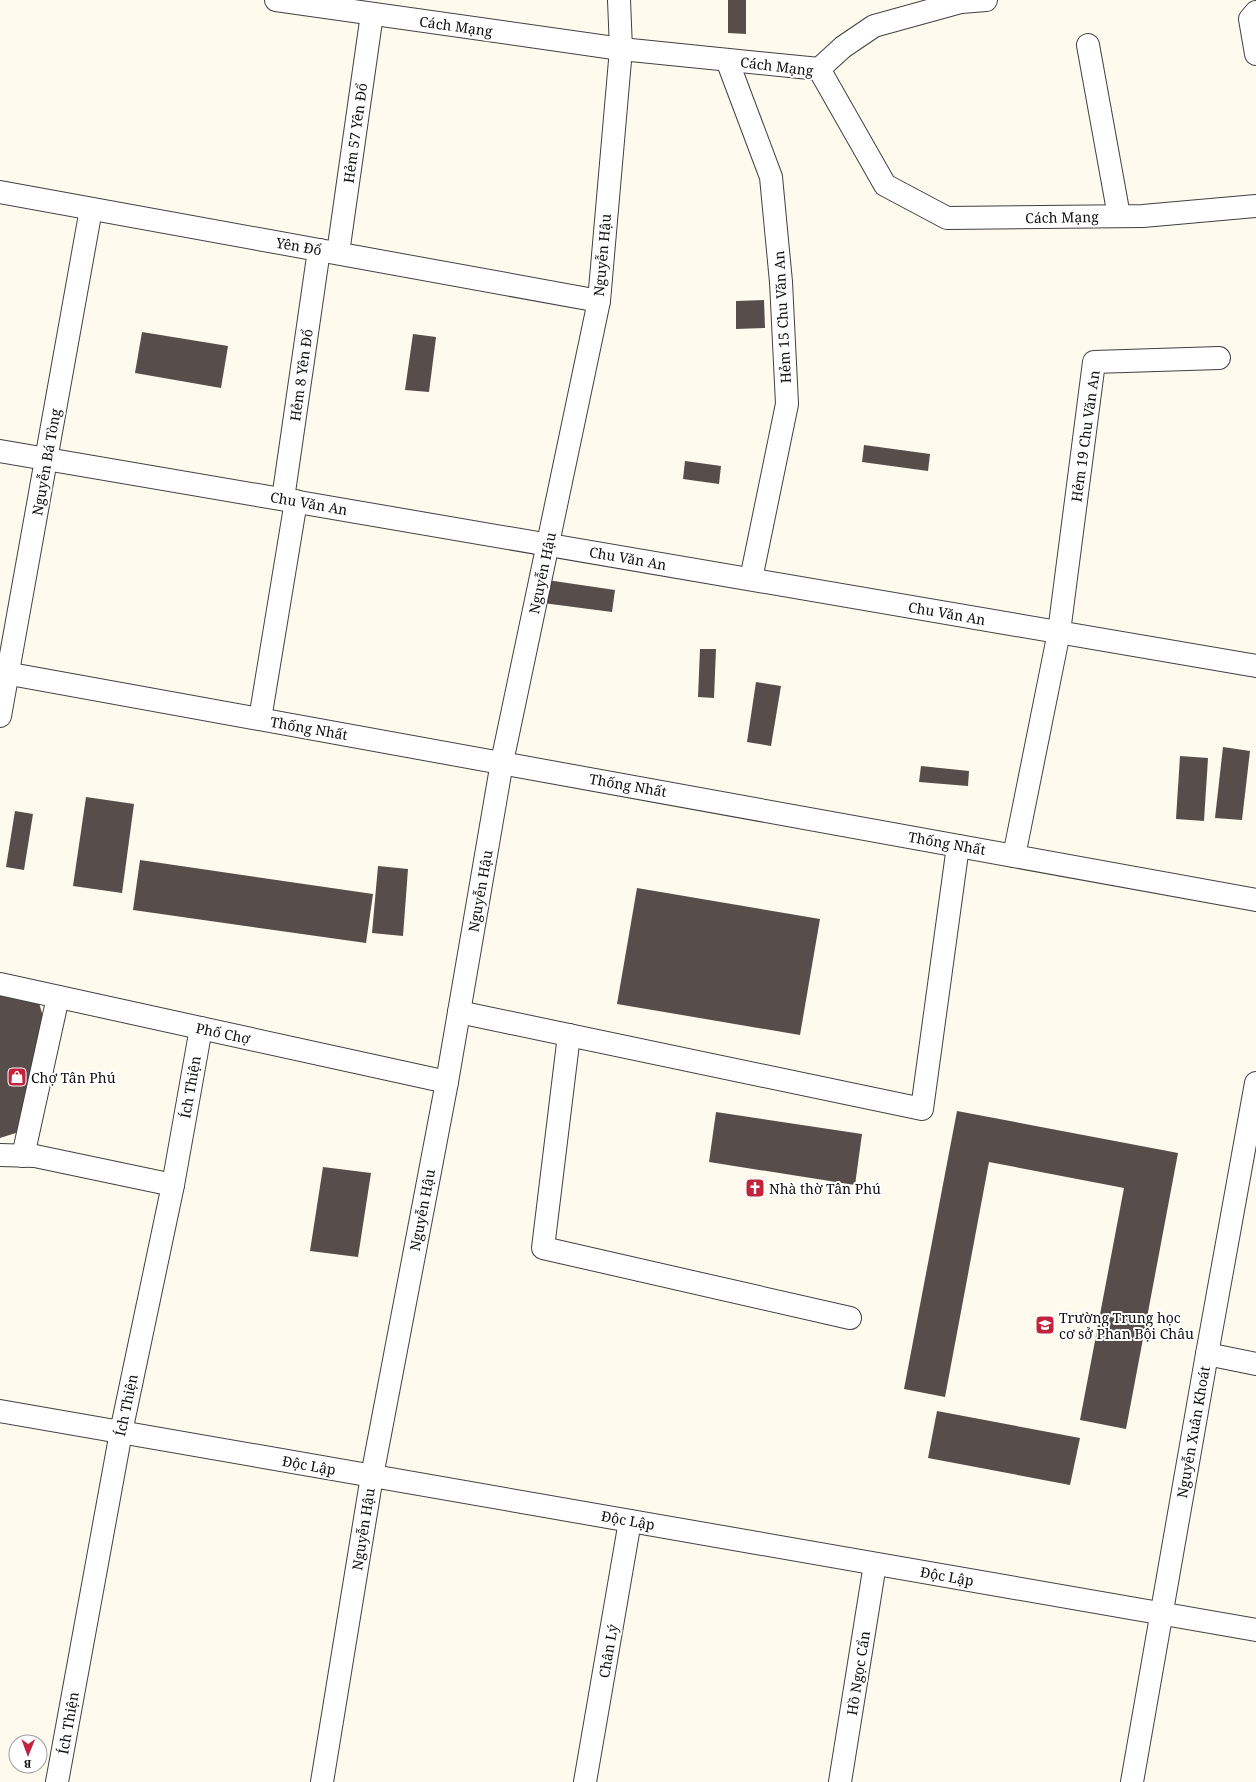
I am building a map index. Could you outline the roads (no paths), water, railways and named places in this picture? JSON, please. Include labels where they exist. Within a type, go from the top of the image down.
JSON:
[{"type":"street","name":"Cách Mạng","points":[[276,0],[621,49],[819,69],[885,185],[947,218],[1143,216],[1256,206]]},
{"type":"street","name":"Nguyễn Hậu","points":[[322,1782],[372,1476],[459,1012],[502,762],[598,301],[621,49],[619,0]]},
{"type":"street","points":[[819,69],[843,47],[874,26],[961,1],[986,0]]},
{"type":"street","points":[[1256,12],[1250,19],[1256,54]]},
{"type":"street","name":"Hẻm 57 Yên Đổ","points":[[328,252],[372,14]]},
{"type":"street","points":[[1088,45],[1119,216]]},
{"type":"street","name":"Hẻm 15 Chu Văn An","points":[[727,60],[771,177],[782,282],[787,404],[751,580]]},
{"type":"street","name":"Yên Đổ","points":[[0,192],[598,301]]},
{"type":"street","name":"Nguyễn Bá Tòng","points":[[0,716],[4,673],[46,459],[91,209]]},
{"type":"street","name":"Hẻm 8 Yên Đổ","points":[[260,719],[290,500],[328,252]]},
{"type":"street","name":"Hẻm 19 Chu Văn An","points":[[1059,632],[1094,362],[1218,358]]},
{"type":"street","name":"Chu Văn An","points":[[0,451],[1256,666]]},
{"type":"street","points":[[1014,856],[1059,632]]},
{"type":"street","name":"Thống Nhất","points":[[4,673],[502,762],[1256,900]]},
{"type":"street","points":[[459,1012],[922,1109],[958,846]]},
{"type":"street","name":"Phố Chợ","points":[[0,984],[446,1082]]},
{"type":"street","points":[[24,1156],[58,997]]},
{"type":"street","name":"Ích Thiện","points":[[57,1782],[120,1432],[173,1185],[201,1028]]},
{"type":"street","points":[[569,1035],[543,1248],[850,1318]]},
{"type":"street","name":"Nguyễn Xuân Khoát","points":[[1132,1782],[1207,1354],[1249,1157],[1256,1083]]},
{"type":"street","points":[[0,1155],[35,1156],[173,1185]]},
{"type":"street","points":[[1207,1354],[1256,1364]]},
{"type":"street","name":"Độc Lập","points":[[0,1411],[1256,1630]]},
{"type":"street","name":"Chân Lý","points":[[585,1782],[630,1521]]},
{"type":"street","name":"Hồ Ngọc Cẩn","points":[[840,1782],[875,1564]]},
{"type":"place","name":"Chợ Tân Phú","points":[[17,1077]]},
{"type":"place","name":"Nhà thờ Tân Phú","points":[[755,1188]]},
{"type":"place","name":"Trường Trung học cơ sở Phan Bội Châu","points":[[1045,1325]]}]
